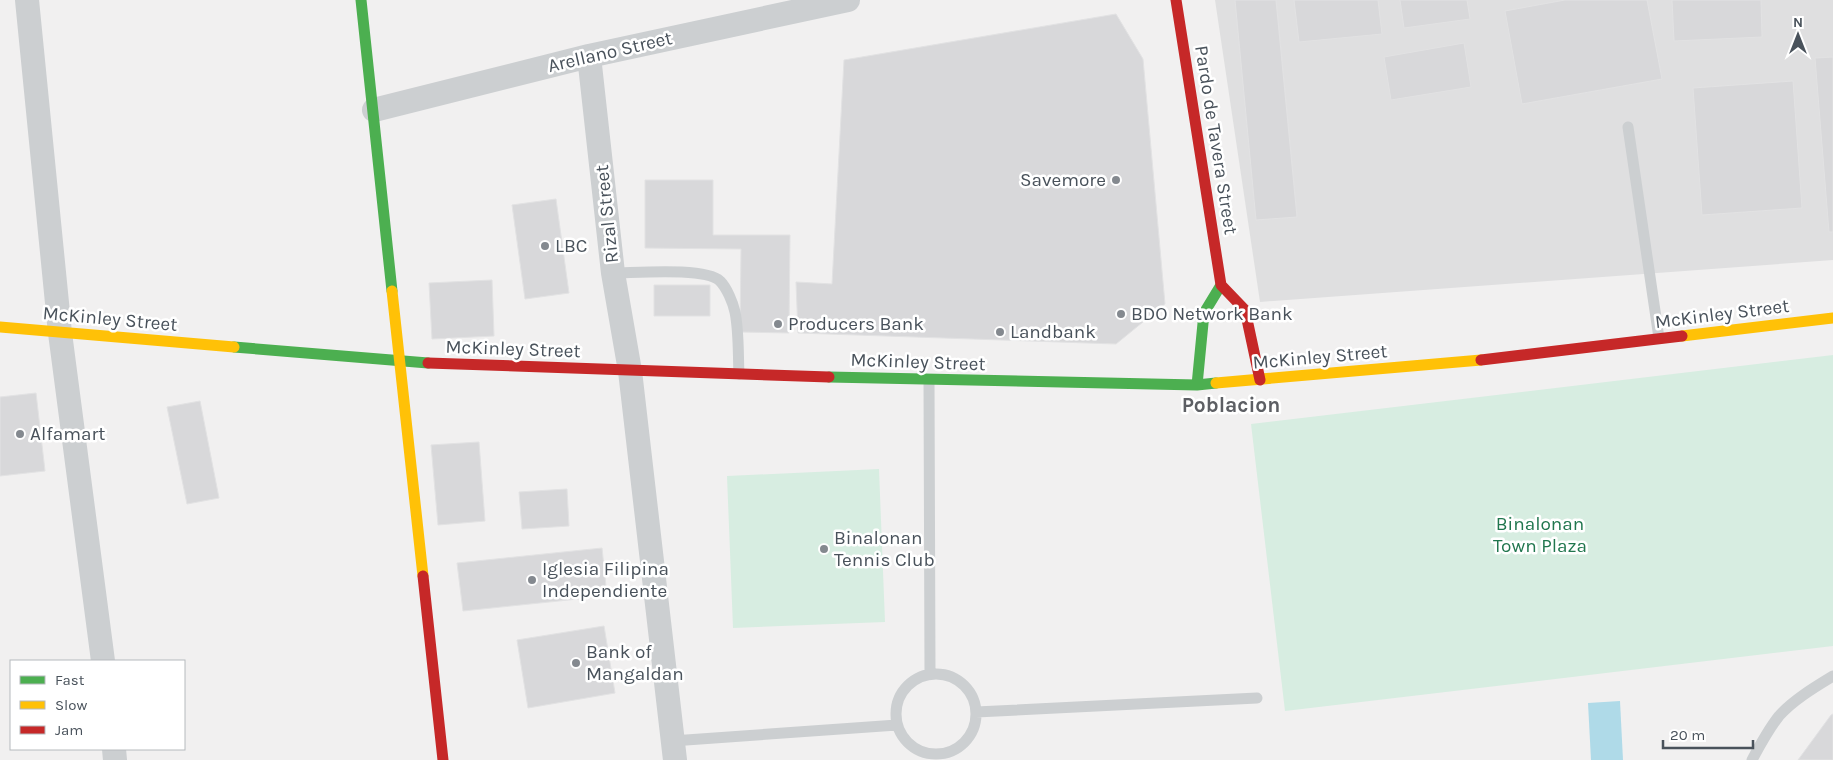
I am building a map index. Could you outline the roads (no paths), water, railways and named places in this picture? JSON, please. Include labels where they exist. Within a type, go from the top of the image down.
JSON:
[{"type":"main road","points":[[361,0],[444,760]]},
{"type":"main road","name":"Pardo de Tavera Street","points":[[1176,0],[1221,285]]},
{"type":"main road","points":[[1197,385],[1204,313],[1221,285],[1245,310],[1260,380]]},
{"type":"main road","name":"McKinley Street","points":[[0,327],[401,362],[929,380],[1197,385],[1445,364],[1833,318]]},
{"type":"street","points":[[27,0],[60,333],[103,660]]},
{"type":"street","name":"Arellano Street","points":[[374,110],[589,56],[812,4],[848,0]]},
{"type":"street","name":"Rizal Street","points":[[589,56],[613,273],[630,371],[673,751]]},
{"type":"lane","points":[[1628,126],[1659,338]]},
{"type":"lane","points":[[613,273],[680,272],[707,274],[720,280],[728,293],[735,311],[739,374]]},
{"type":"lane","points":[[929,380],[930,674]]},
{"type":"lane","points":[[930,674],[947,675],[962,683],[972,696],[976,712],[974,728],[965,742],[951,751],[934,754],[918,750],[905,740],[897,725],[896,708],[902,693],[914,680],[930,674]]},
{"type":"lane","points":[[1752,760],[1764,736],[1780,715],[1804,695],[1833,676]]},
{"type":"lane","points":[[976,712],[1257,698]]},
{"type":"lane","points":[[673,751],[897,725]]},
{"type":"water","points":[[1620,701],[1623,760],[1591,760],[1588,703]]},
{"type":"place","name":"Savemore","points":[[1116,180]]},
{"type":"place","name":"LBC","points":[[545,246]]},
{"type":"place","name":"BDO Network Bank","points":[[1121,314]]},
{"type":"place","name":"Producers Bank","points":[[778,324]]},
{"type":"place","name":"Landbank","points":[[1000,332]]},
{"type":"place","name":"Alfamart","points":[[20,434]]},
{"type":"place","name":"Binalonan Tennis Club","points":[[824,549]]},
{"type":"place","name":"Iglesia Filipina Independiente","points":[[532,580]]},
{"type":"place","name":"Bank of Mangaldan","points":[[576,663]]},
{"type":"district","name":"Poblacion","points":[[1231,405]]},
{"type":"park label","name":"Binalonan Town Plaza","points":[[1540,535]]}]
